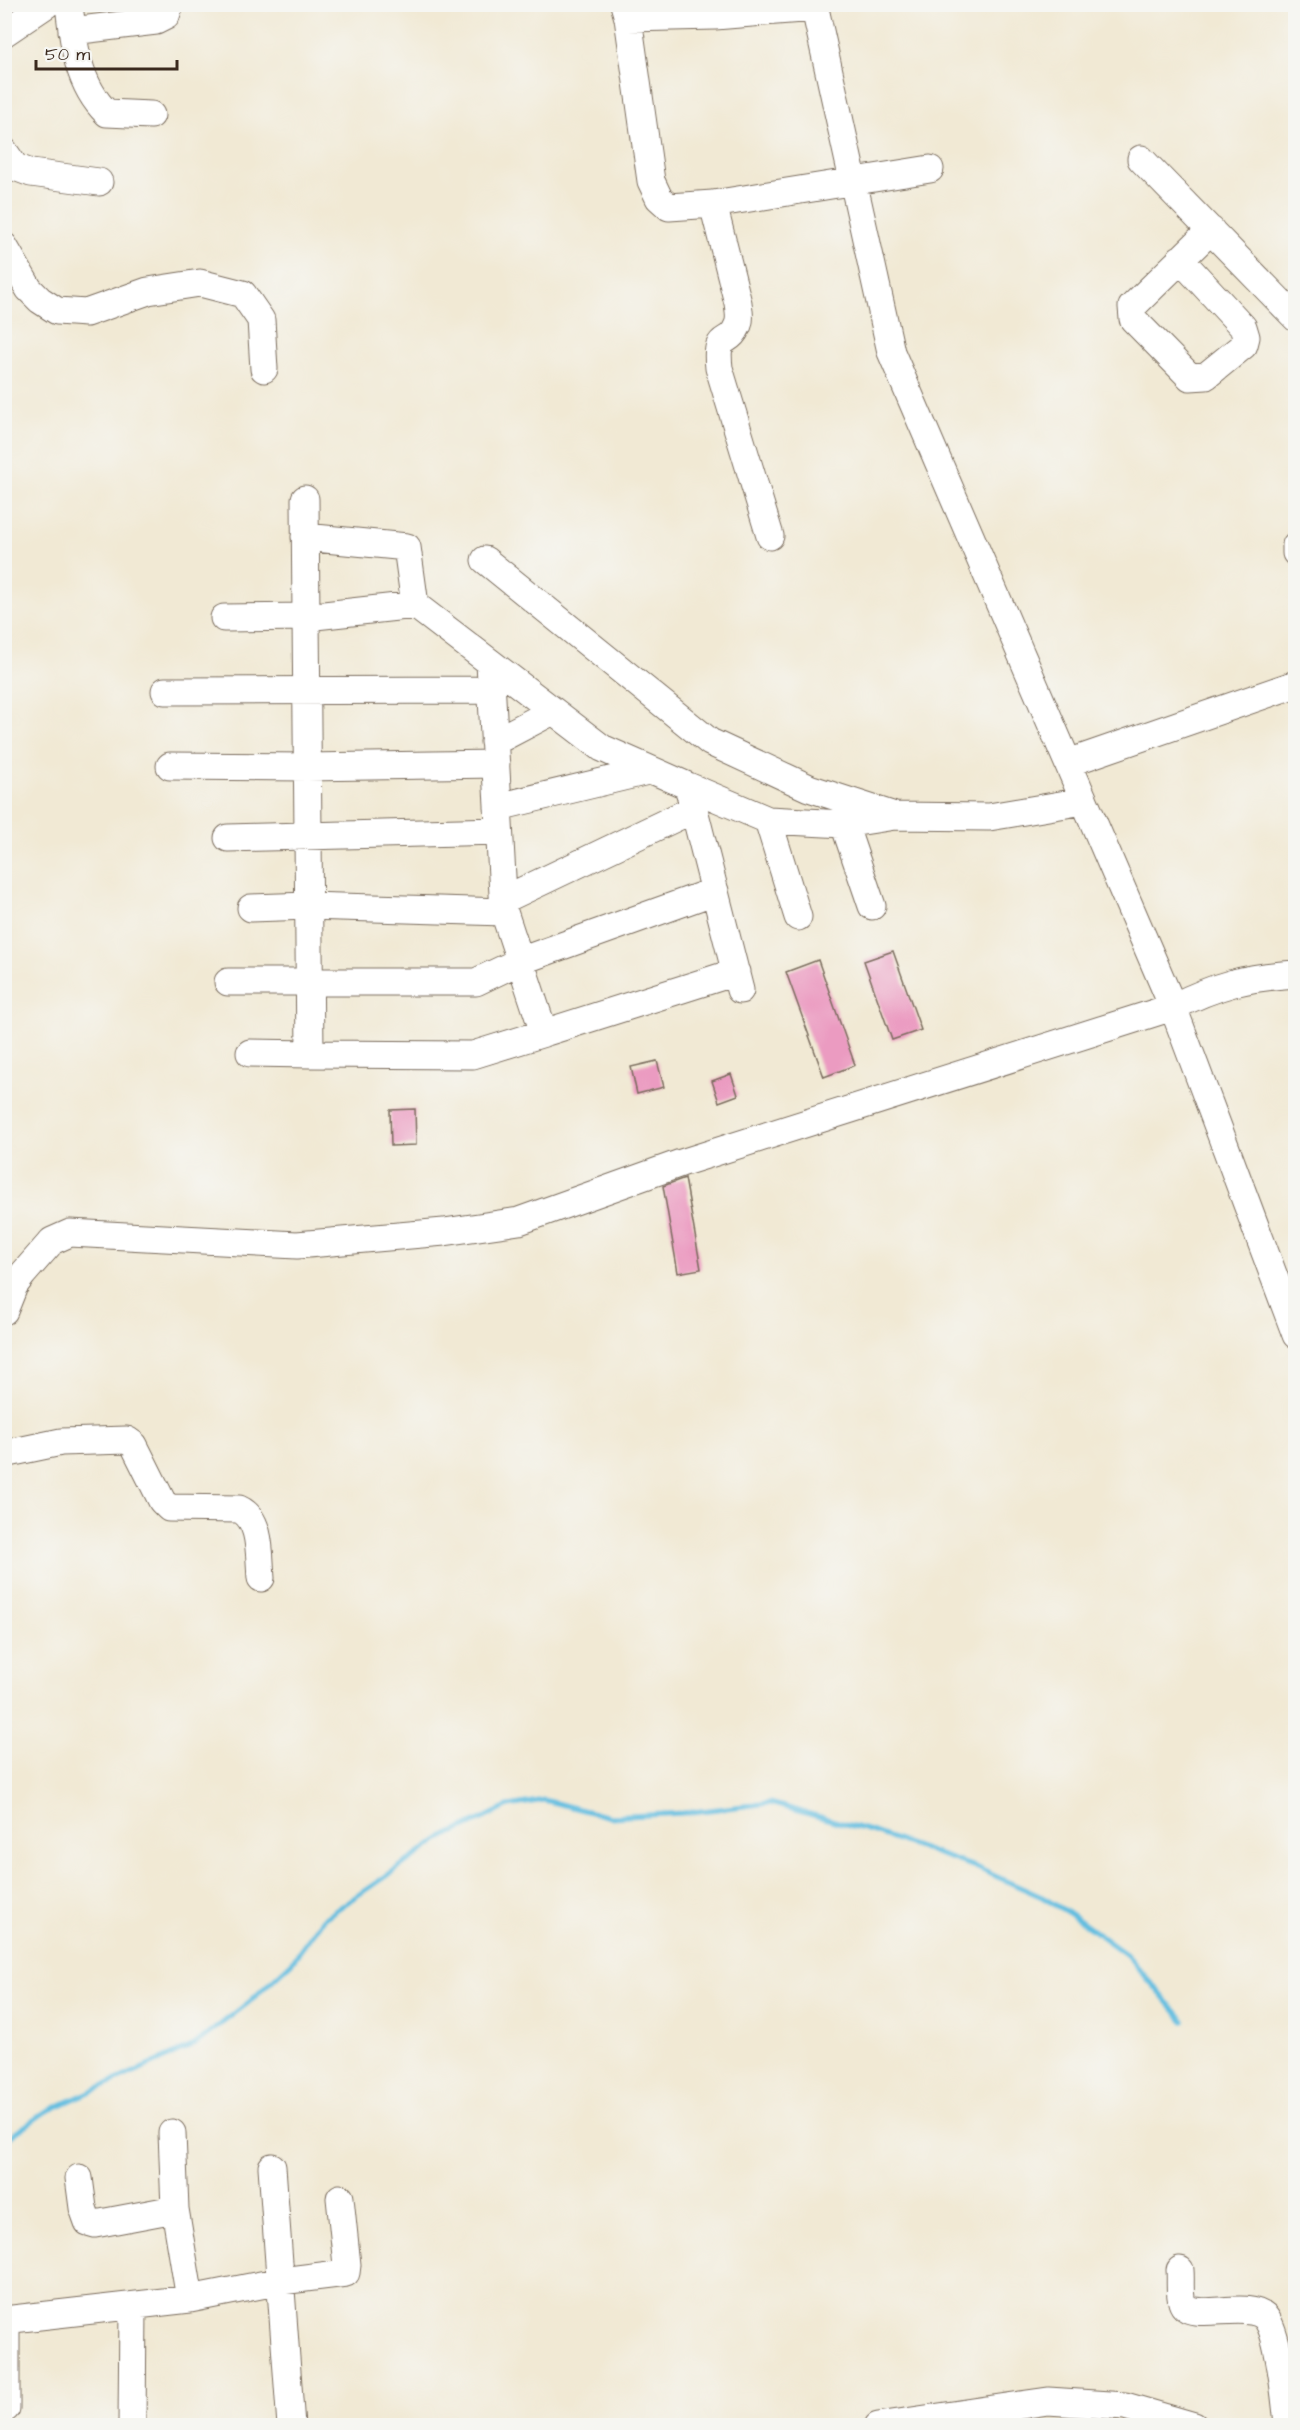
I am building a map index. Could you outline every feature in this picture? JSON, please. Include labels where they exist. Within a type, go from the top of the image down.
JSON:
[{"type":"street","points":[[4,33],[46,4]]},
{"type":"street","points":[[69,4],[79,67],[96,102],[107,113],[151,115]]},
{"type":"street","points":[[72,31],[156,21],[166,16],[170,4]]},
{"type":"street","points":[[930,169],[854,182],[713,204],[669,207],[659,198],[651,181],[626,11],[715,16],[815,6],[854,182],[891,352],[1173,1007],[1296,1335]]},
{"type":"street","points":[[1141,159],[1210,230],[1290,301]]},
{"type":"street","points":[[8,162],[50,176],[99,182]]},
{"type":"street","points":[[713,204],[738,303],[739,317],[738,326],[734,332],[721,341],[717,351],[719,368],[770,536]]},
{"type":"street","points":[[1180,260],[1210,230]]},
{"type":"street","points":[[4,246],[29,289],[40,300],[57,311],[86,313],[148,291],[200,283],[243,294],[261,320],[264,369]]},
{"type":"street","points":[[305,499],[310,1054]]},
{"type":"street","points":[[305,537],[407,547],[415,605]]},
{"type":"street","points":[[1296,545],[1296,553]]},
{"type":"street","points":[[485,560],[710,742],[809,788],[895,816]]},
{"type":"street","points":[[224,618],[306,617],[415,605],[602,748],[652,770],[691,797],[768,820],[844,824],[895,816],[990,817],[1084,801]]},
{"type":"street","points":[[490,663],[503,906],[544,1033]]},
{"type":"street","points":[[1068,763],[1296,684]]},
{"type":"street","points":[[165,691],[492,690]]},
{"type":"street","points":[[170,766],[307,767],[495,753],[553,711]]},
{"type":"street","points":[[228,838],[308,837],[499,819],[652,770]]},
{"type":"street","points":[[250,1053],[473,1055],[544,1033],[738,981],[691,797]]},
{"type":"street","points":[[251,908],[503,906],[691,797]]},
{"type":"street","points":[[768,820],[798,917]]},
{"type":"street","points":[[844,824],[872,906]]},
{"type":"street","points":[[228,982],[476,982],[520,961],[715,891]]},
{"type":"street","points":[[8,1294],[52,1241],[70,1233],[297,1245],[444,1232],[519,1221],[681,1163],[1173,1007],[1208,990],[1239,980],[1296,974]]},
{"type":"street","points":[[500,1047],[544,1033]]},
{"type":"street","points":[[4,1454],[61,1442],[127,1440],[134,1445],[162,1501],[169,1508],[239,1509],[252,1518],[257,1536],[261,1578]]},
{"type":"street","points":[[172,2133],[176,2210],[190,2299]]},
{"type":"street","points":[[272,2167],[291,2426]]},
{"type":"street","points":[[79,2178],[83,2208],[88,2222],[105,2224],[176,2210]]},
{"type":"street","points":[[6,2408],[5,2320],[190,2299],[281,2281],[346,2273],[340,2198]]},
{"type":"street","points":[[1180,2270],[1182,2302],[1189,2310],[1201,2313],[1252,2310],[1263,2315],[1268,2322],[1274,2335],[1284,2386],[1288,2426]]},
{"type":"street","points":[[132,2426],[133,2306]]},
{"type":"street","points":[[878,2426],[1048,2401],[1125,2406],[1194,2426]]},
{"type":"building","points":[[893,951],[921,1030],[892,1040],[864,961]]},
{"type":"building","points":[[818,960],[855,1065],[824,1077],[786,972]]},
{"type":"building","points":[[657,1061],[664,1087],[637,1094],[631,1067]]},
{"type":"building","points":[[731,1074],[738,1095],[719,1102],[712,1081]]},
{"type":"building","points":[[415,1109],[416,1145],[391,1146],[390,1110]]},
{"type":"building","points":[[685,1178],[701,1269],[678,1273],[663,1186]]},
{"type":"waterway","points":[[4,2141],[45,2112],[194,2045],[249,2002],[292,1962],[323,1919],[440,1839],[509,1806],[544,1800],[610,1817],[683,1813],[770,1803],[874,1832],[975,1867],[1042,1897],[1072,1915],[1127,1955],[1184,2021]]}]
